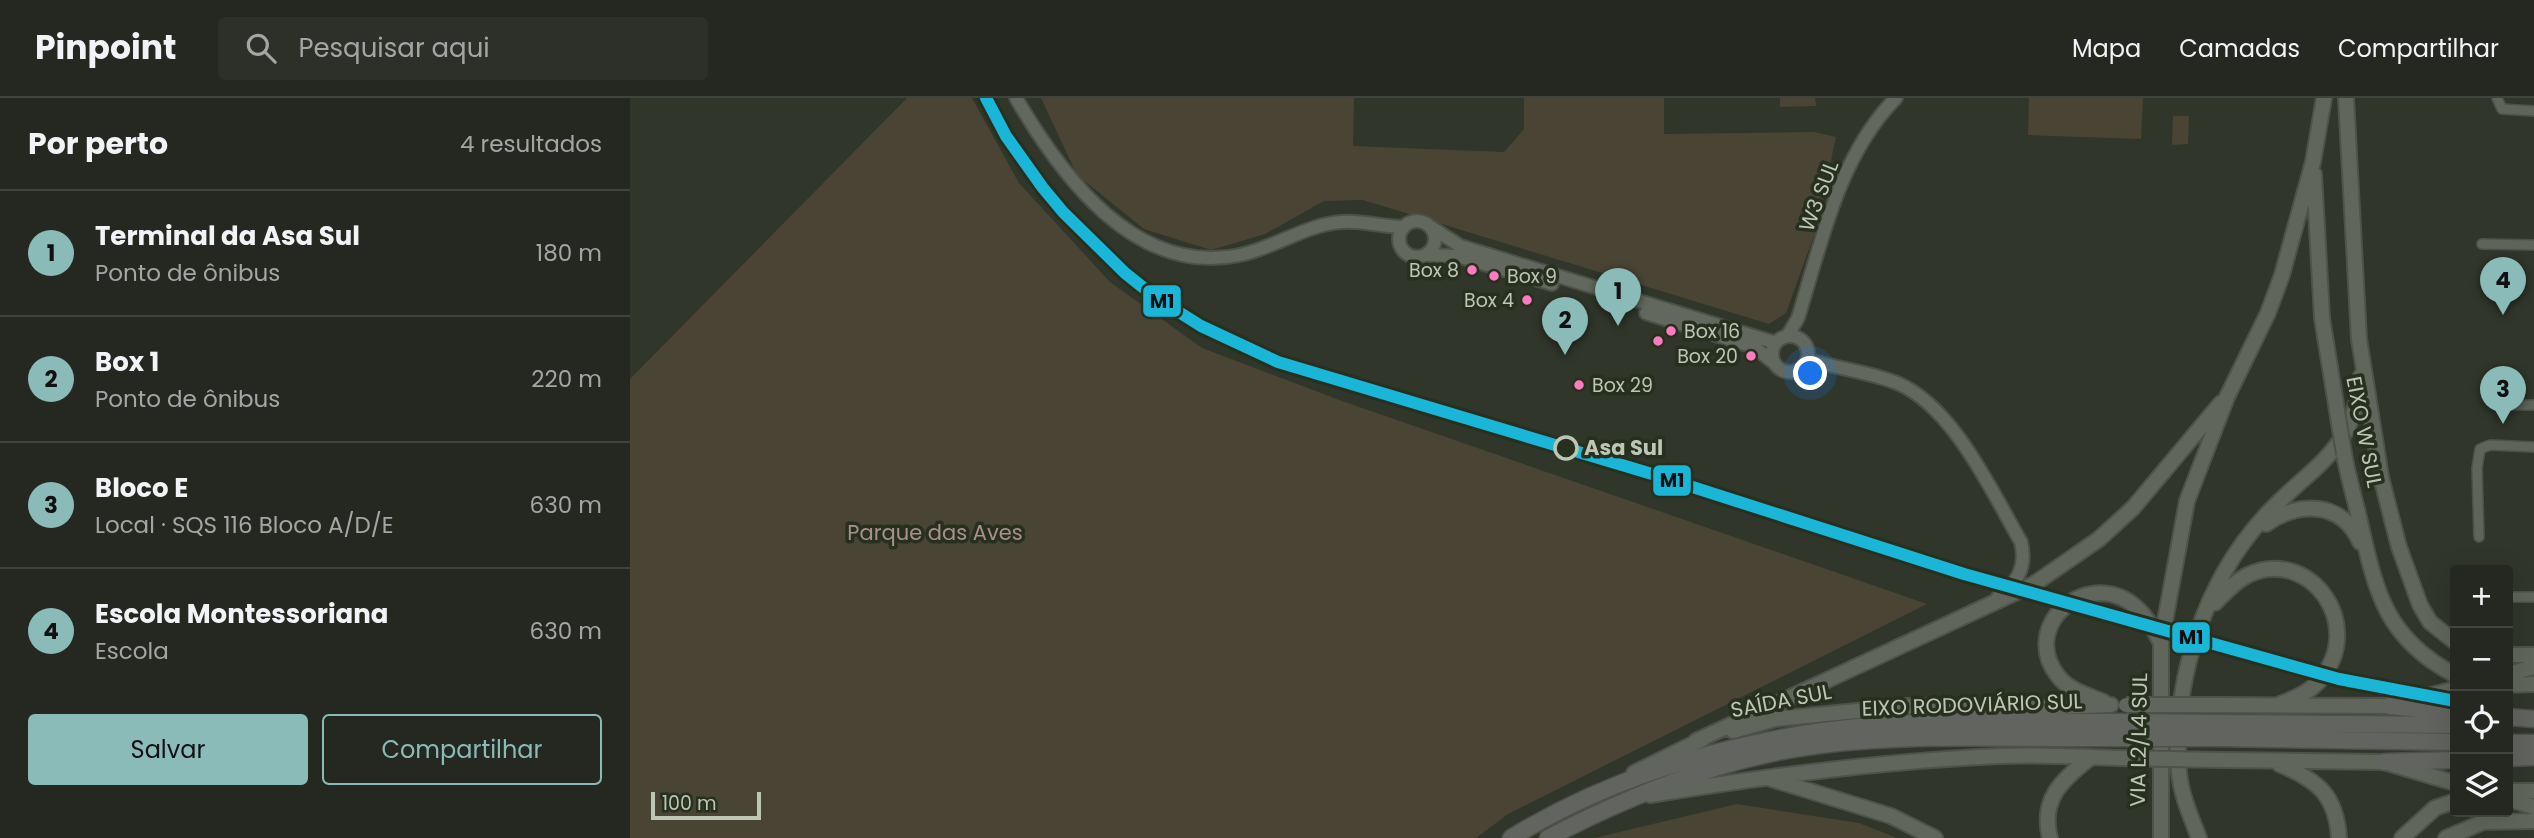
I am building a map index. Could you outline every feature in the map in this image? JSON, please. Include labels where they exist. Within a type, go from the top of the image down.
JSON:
[{"type":"highway","points":[[2389,706],[2450,712]]},
{"type":"highway","points":[[2513,717],[2534,719]]},
{"type":"highway","name":"EIXO RODOVIÁRIO SUL","points":[[1511,838],[1549,815],[1599,791],[1670,765],[1817,732],[1911,725],[2120,730],[2450,725]]},
{"type":"highway","points":[[2513,726],[2534,726]]},
{"type":"highway","name":"EIXO RODOVIÁRIO SUL","points":[[1548,838],[1628,799],[1703,771],[1819,745],[2120,730]]},
{"type":"highway","name":"EIXO RODOVIÁRIO SUL","points":[[2217,730],[2450,742]]},
{"type":"highway","points":[[2513,743],[2534,743]]},
{"type":"highway","points":[[2513,758],[2534,757]]},
{"type":"highway","points":[[2384,762],[2450,760]]},
{"type":"main road","points":[[2314,162],[2324,98]]},
{"type":"main road","points":[[2346,98],[2362,361],[2381,477],[2412,587],[2430,622],[2450,638]]},
{"type":"main road","name":"EIXO W SUL","points":[[2314,162],[2322,318],[2344,454],[2368,560],[2383,602],[2408,642],[2425,659],[2450,672]]},
{"type":"main road","name":"VIA L2/L4 SUL","points":[[2161,838],[2161,643],[2187,501],[2213,422],[2268,313],[2282,275],[2314,162]]},
{"type":"main road","points":[[2199,838],[2182,792],[2179,771],[2182,688],[2210,608],[2242,544],[2279,501],[2322,463],[2344,438],[2354,413],[2362,361]]},
{"type":"main road","points":[[1696,741],[2035,584],[2099,539],[2133,508],[2213,422]]},
{"type":"main road","points":[[2242,544],[2277,516],[2312,506],[2338,517],[2350,526],[2368,560]]},
{"type":"main road","points":[[2210,608],[2249,575],[2268,570],[2300,576],[2326,597],[2340,629],[2336,654],[2318,682],[2278,705]]},
{"type":"main road","points":[[2118,705],[2068,686],[2056,675],[2048,657],[2052,621],[2071,600],[2089,593],[2123,598],[2143,615],[2161,643]]},
{"type":"main road","points":[[2513,654],[2534,655]]},
{"type":"main road","points":[[2513,673],[2534,667]]},
{"type":"main road","points":[[2513,685],[2534,684]]},
{"type":"main road","points":[[2389,706],[2450,690]]},
{"type":"main road","name":"SAÍDA SUL","points":[[1599,791],[1696,741],[1775,719],[1829,711],[1907,706],[2389,706]]},
{"type":"main road","points":[[1628,799],[1763,777],[1931,760],[2004,756],[2384,762],[2450,782]]},
{"type":"main road","points":[[2050,838],[2046,822],[2053,793],[2064,779],[2090,758]]},
{"type":"main road","points":[[2272,760],[2307,776],[2321,788],[2332,804],[2339,838]]},
{"type":"main road","points":[[1763,777],[1891,816],[1936,838]]},
{"type":"main road","points":[[2513,790],[2534,790]]},
{"type":"main road","points":[[2513,801],[2534,807]]},
{"type":"main road","points":[[2402,838],[2435,808],[2450,803]]},
{"type":"main road","points":[[2151,838],[2159,821]]},
{"type":"main road","points":[[2446,838],[2483,822],[2534,821]]},
{"type":"street","points":[[1016,98],[1060,165],[1091,198],[1137,238],[1169,253],[1211,259],[1230,257],[1262,249],[1324,224],[1360,222],[1380,227],[1404,227],[1417,221],[1460,246],[1776,343]]},
{"type":"street","name":"W3 SUL","points":[[1788,335],[1798,318],[1841,185],[1875,125],[1896,98]]},
{"type":"street","points":[[2497,98],[2502,109],[2534,111]]},
{"type":"street","points":[[1380,227],[1399,242],[1407,254],[1420,257],[1427,254],[1457,256],[1592,296],[1754,347],[1773,362],[1789,373],[1801,370],[1808,360],[1808,349],[1801,340],[1788,335],[1776,343],[1773,362]]},
{"type":"street","points":[[1399,242],[1404,227]]},
{"type":"street","points":[[1427,254],[1435,242],[1431,227]]},
{"type":"street","points":[[2482,244],[2534,245]]},
{"type":"street","name":"W3 SUL","points":[[1798,318],[1801,340]]},
{"type":"street","points":[[1808,360],[1898,384],[1930,404],[1965,448],[2021,542],[2023,564],[2014,585],[1979,612]]},
{"type":"street","points":[[2496,405],[2534,405]]},
{"type":"street","points":[[2479,537],[2479,453],[2483,447],[2534,447]]},
{"type":"street","points":[[2513,597],[2534,597]]},
{"type":"green space","name":"Parque das Aves","points":[[907,98],[972,98],[1019,183],[1110,282],[1202,348],[1342,401],[1927,604],[1508,814],[1476,838],[630,838],[630,379]]},
{"type":"green space","points":[[1041,98],[1354,98],[1353,146],[1504,152],[1524,129],[1524,98],[1664,98],[1664,134],[1814,132],[1836,137],[1817,227],[1786,313],[1769,324],[1363,200],[1324,201],[1265,234],[1211,250],[1144,229],[1077,175]]},
{"type":"green space","points":[[1780,98],[1815,98],[1816,106],[1780,107]]},
{"type":"green space","points":[[2029,98],[2143,98],[2141,139],[2028,135]]},
{"type":"green space","points":[[2173,116],[2189,116],[2188,144],[2172,145]]},
{"type":"green space","points":[[1737,804],[1859,823],[1897,838],[1594,838]]},
{"type":"transit line","name":"M1","points":[[986,98],[1006,136],[1043,188],[1063,212],[1125,273],[1155,297],[1201,326],[1278,362],[1652,474],[1964,574],[2339,679],[2450,700]]},
{"type":"place","name":"Box 8","points":[[1472,270]]},
{"type":"place","name":"Box 9","points":[[1494,276]]},
{"type":"place","name":"Box 4","points":[[1527,300]]},
{"type":"place","name":"Escola Montessoriana","points":[[2503,315]]},
{"type":"place","name":"Terminal da Asa Sul","points":[[1618,326]]},
{"type":"place","name":"Box 16","points":[[1671,331]]},
{"type":"place","name":"Box 1","points":[[1565,355]]},
{"type":"place","name":"Box 20","points":[[1751,356]]},
{"type":"place","name":"Box 29","points":[[1579,385]]},
{"type":"place","name":"Bloco E","points":[[2503,424]]},
{"type":"place","name":"Asa Sul","points":[[1566,448]]}]
